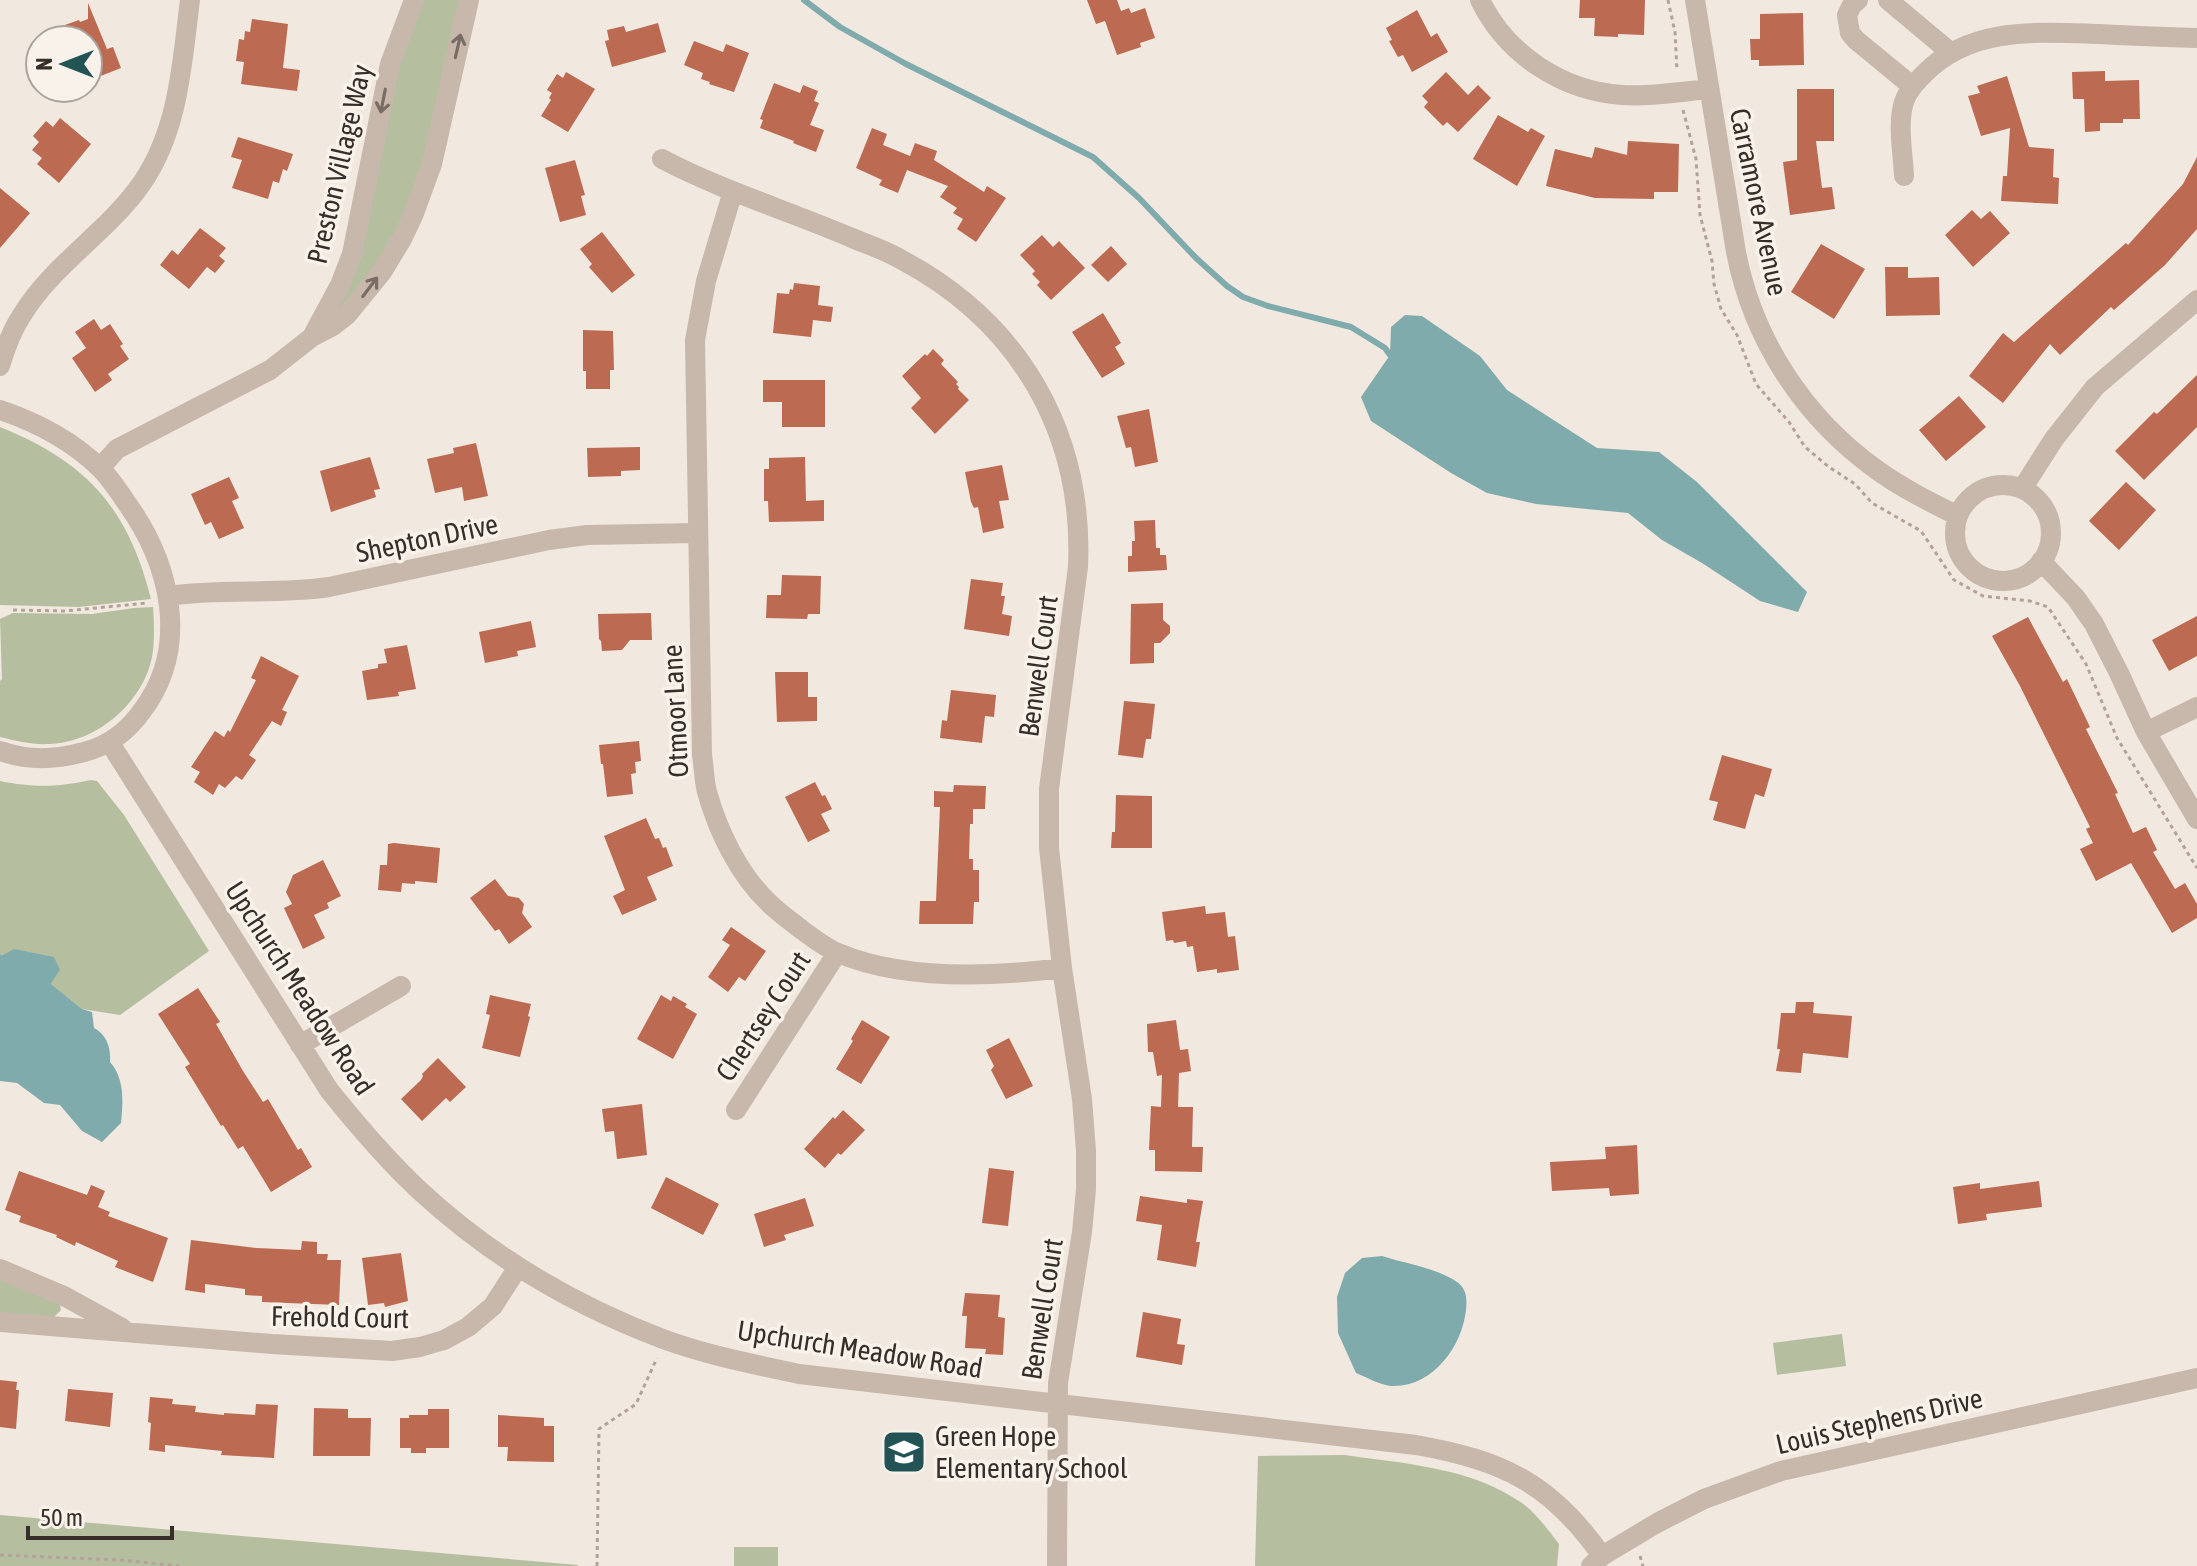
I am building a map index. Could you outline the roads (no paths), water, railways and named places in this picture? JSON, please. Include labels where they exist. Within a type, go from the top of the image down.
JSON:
[{"type":"street","points":[[0,366],[13,331],[31,302],[121,208],[142,182],[165,139],[181,78],[190,0]]},
{"type":"street","name":"Preston Village Way","points":[[312,337],[340,285],[352,254],[390,64],[414,0]]},
{"type":"street","name":"Preston Village Way","points":[[100,468],[117,449],[270,370],[312,337],[333,326],[362,299],[402,239],[432,164],[469,0]]},
{"type":"street","points":[[1480,0],[1487,16],[1519,52],[1569,84],[1623,96],[1708,89]]},
{"type":"street","name":"Carramore Avenue","points":[[1695,0],[1741,278],[1762,333],[1777,362],[1809,408],[1853,452],[1902,487],[1958,516]]},
{"type":"street","points":[[1858,0],[1847,15],[1850,33],[1912,86]]},
{"type":"street","points":[[1888,0],[1950,52]]},
{"type":"street","points":[[1904,176],[1901,118],[1904,102],[1912,86],[1950,52],[1984,39],[2013,33],[2197,38]]},
{"type":"street","name":"Benwell Court","points":[[662,159],[700,179],[798,215],[900,258],[935,278],[970,305],[1002,336],[1031,375],[1050,413],[1072,479],[1080,537],[1075,601],[1049,789],[1049,848],[1062,968],[1082,1099],[1086,1189],[1056,1404],[1057,1566]]},
{"type":"street","name":"Otmoor Lane","points":[[733,191],[706,281],[695,340],[700,719],[706,790],[731,852],[748,880],[767,902],[837,953],[886,968],[935,973],[993,974],[1062,968]]},
{"type":"street","points":[[2022,489],[2054,439],[2095,387],[2197,300]]},
{"type":"street","points":[[0,410],[67,442],[100,468],[142,526],[166,583],[160,599],[170,637],[167,658],[150,701],[135,721],[110,743],[47,759],[29,759],[0,751]]},
{"type":"street","points":[[2007,485],[2022,489],[2034,496],[2043,507],[2049,521],[2048,549],[2031,571],[2019,578],[1992,580],[1969,567],[1961,556],[1956,543],[1958,516],[1977,492],[1991,486],[2007,485]]},
{"type":"street","name":"Shepton Drive","points":[[160,599],[194,592],[304,591],[549,540],[587,535],[697,533]]},
{"type":"street","points":[[2041,561],[2076,598],[2094,624],[2146,732],[2197,819]]},
{"type":"street","points":[[2146,732],[2197,707]]},
{"type":"street","name":"Upchurch Meadow Road","points":[[110,743],[329,1090],[388,1159],[460,1225],[518,1267],[587,1305],[664,1339],[730,1359],[799,1374],[1457,1452],[1501,1467],[1532,1484],[1564,1509],[1586,1533],[1597,1561]]},
{"type":"street","name":"Chertsey Court","points":[[736,1110],[837,953]]},
{"type":"street","points":[[300,1045],[401,986]]},
{"type":"street","name":"Frehold Court","points":[[0,1322],[392,1351],[444,1340],[468,1327],[493,1306],[518,1267]]},
{"type":"street","name":"Frehold Court","points":[[0,1269],[64,1296],[129,1332]]},
{"type":"street","name":"Louis Stephens Drive","points":[[1597,1561],[1657,1523],[1704,1499],[1781,1471],[2197,1378]]},
{"type":"water","points":[[1405,315],[1422,316],[1480,356],[1507,390],[1597,448],[1659,452],[1697,482],[1807,592],[1798,612],[1760,601],[1662,540],[1628,513],[1536,504],[1487,493],[1371,421],[1361,397],[1390,355],[1391,327]]},
{"type":"water","points":[[14,949],[54,957],[60,970],[51,984],[82,1009],[92,1012],[94,1028],[107,1042],[110,1062],[121,1083],[122,1107],[121,1123],[102,1142],[82,1131],[60,1105],[44,1103],[17,1083],[0,1081],[0,954]]},
{"type":"water","points":[[1382,1256],[1450,1277],[1466,1294],[1463,1324],[1451,1351],[1432,1373],[1406,1385],[1378,1383],[1356,1373],[1338,1333],[1337,1297],[1345,1273],[1362,1258]]},
{"type":"waterway","points":[[804,0],[840,27],[906,64],[1093,157],[1139,198],[1196,258],[1243,297],[1351,327],[1385,348],[1390,355]]},
{"type":"place","name":"Green Hope Elementary School","points":[[904,1452]]}]
